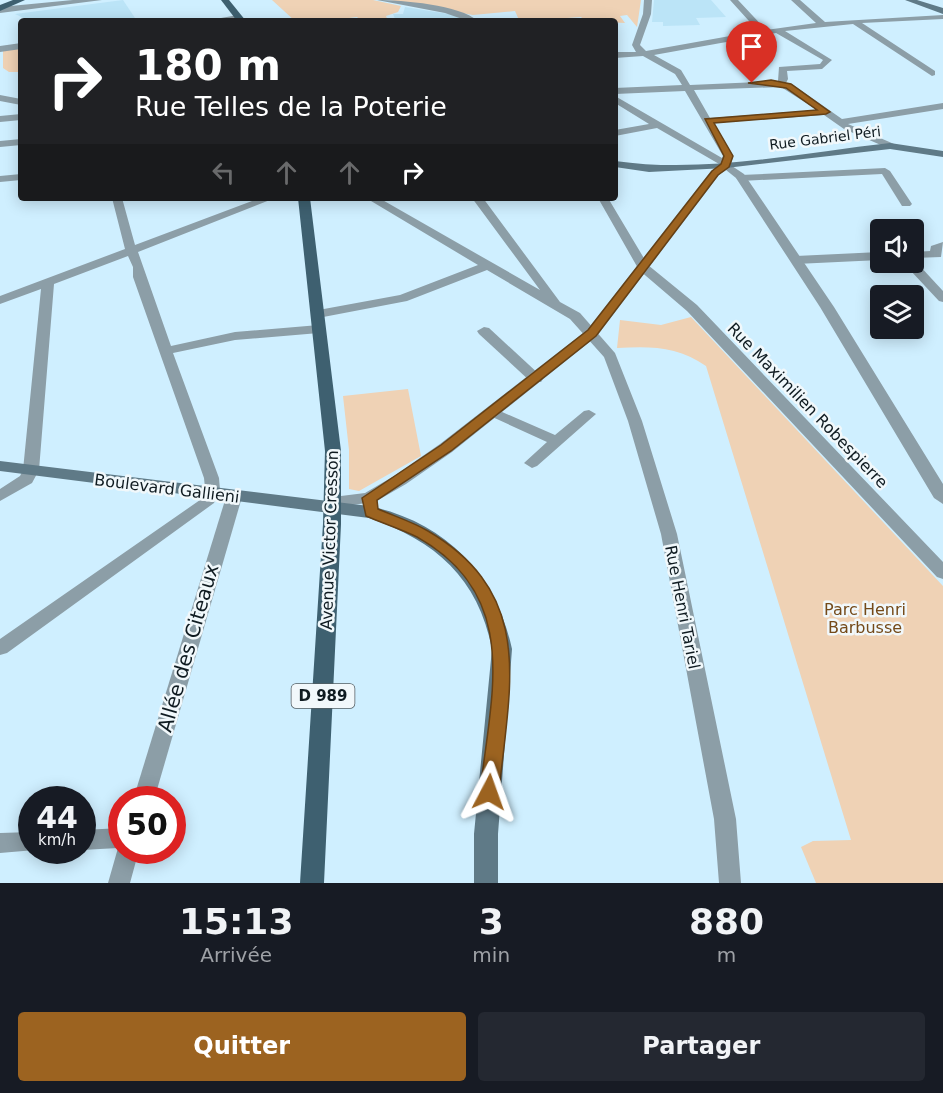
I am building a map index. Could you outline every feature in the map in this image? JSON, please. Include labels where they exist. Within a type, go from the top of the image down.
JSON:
[{"type":"main road","points":[[0,9],[21,0]]},
{"type":"main road","points":[[225,0],[239,18]]},
{"type":"main road","points":[[909,0],[943,11]]},
{"type":"main road","name":"Rue Gabriel Péri","points":[[618,164],[649,169],[706,162],[732,168],[890,146],[943,154]]},
{"type":"main road","name":"Avenue Victor Cresson","points":[[304,201],[333,451],[333,508],[312,883]]},
{"type":"main road","name":"Boulevard Gallieni","points":[[0,466],[333,508],[346,513],[370,505]]},
{"type":"main road","points":[[370,505],[422,534],[457,558],[481,586],[500,631],[502,666],[491,771],[486,883]]},
{"type":"street","points":[[0,9],[98,0]]},
{"type":"street","points":[[381,0],[470,18]]},
{"type":"street","points":[[648,0],[644,27],[636,42],[639,49],[678,72],[685,87],[708,121],[732,168],[827,307],[943,498]]},
{"type":"street","points":[[734,0],[764,33]]},
{"type":"street","points":[[795,0],[824,25]]},
{"type":"street","points":[[618,55],[673,52],[777,30],[855,22],[943,17]]},
{"type":"street","points":[[855,22],[932,73]]},
{"type":"street","points":[[777,30],[828,60],[822,66],[781,70],[784,79],[781,84]]},
{"type":"street","points":[[0,49],[18,46]]},
{"type":"street","points":[[618,91],[781,84],[840,122],[890,146]]},
{"type":"street","points":[[1,99],[18,97]]},
{"type":"street","points":[[1,99],[18,102]]},
{"type":"street","points":[[618,101],[657,124],[706,162]]},
{"type":"street","points":[[840,122],[943,106]]},
{"type":"street","points":[[708,121],[826,112]]},
{"type":"street","points":[[0,119],[18,117]]},
{"type":"street","points":[[618,133],[657,124]]},
{"type":"street","points":[[0,144],[18,142]]},
{"type":"street","points":[[370,505],[576,346],[595,338],[605,318],[643,267],[732,168],[885,171],[906,204]]},
{"type":"street","points":[[0,179],[18,177]]},
{"type":"street","points":[[0,648],[206,503],[212,494],[213,486],[208,467],[182,399],[176,371],[165,351],[131,249],[118,201]]},
{"type":"street","points":[[0,300],[262,201]]},
{"type":"street","name":"Rue Henri Tariel","points":[[376,201],[575,316],[610,356],[662,503],[725,819],[730,883]]},
{"type":"street","points":[[479,201],[557,305]]},
{"type":"street","name":"Rue Maximilien Robespierre","points":[[605,201],[643,267],[692,308],[943,573]]},
{"type":"street","points":[[924,258],[937,254],[935,248],[943,246]]},
{"type":"street","points":[[796,260],[870,256]]},
{"type":"street","points":[[165,351],[319,322],[420,293],[486,266]]},
{"type":"street","points":[[923,273],[943,298]]},
{"type":"street","points":[[0,496],[26,479],[31,470],[48,282]]},
{"type":"street","points":[[484,331],[536,379]]},
{"type":"street","points":[[493,412],[557,441]]},
{"type":"street","points":[[532,463],[590,414]]},
{"type":"street","name":"Allée des Citeaux","points":[[147,786],[234,497]]},
{"type":"street","points":[[0,843],[18,842]]},
{"type":"street","points":[[119,883],[124,864]]},
{"type":"shaded area","points":[[123,0],[135,18],[24,18],[15,14]]},
{"type":"shaded area","points":[[654,0],[711,0],[726,17],[696,18],[700,25],[663,26],[663,22],[652,22]]},
{"type":"shaded area","points":[[405,7],[462,18],[395,18],[393,14],[403,14]]},
{"type":"green space","points":[[272,0],[373,0],[401,6],[398,12],[386,16],[387,18],[292,18]]},
{"type":"green space","points":[[389,0],[641,0],[637,27],[627,15],[620,16],[625,23],[618,23],[618,18],[518,18],[515,11],[473,15]]},
{"type":"green space","points":[[18,48],[18,72],[9,72],[3,68],[3,50]]},
{"type":"green space","name":"Parc Henri Barbusse","points":[[691,317],[943,586],[943,883],[816,883],[801,847],[813,841],[851,840],[706,366],[685,354],[674,351],[641,347],[617,348],[620,320],[661,325]]},
{"type":"green space","points":[[408,389],[421,456],[359,491],[349,489],[349,450],[343,396]]},
{"type":"route","points":[[489,792],[502,666],[500,631],[489,600],[481,586],[457,558],[422,534],[371,512],[369,498],[446,448],[592,333],[715,173],[726,165],[728,156],[708,121],[826,112],[789,86],[771,82],[752,83]]}]
